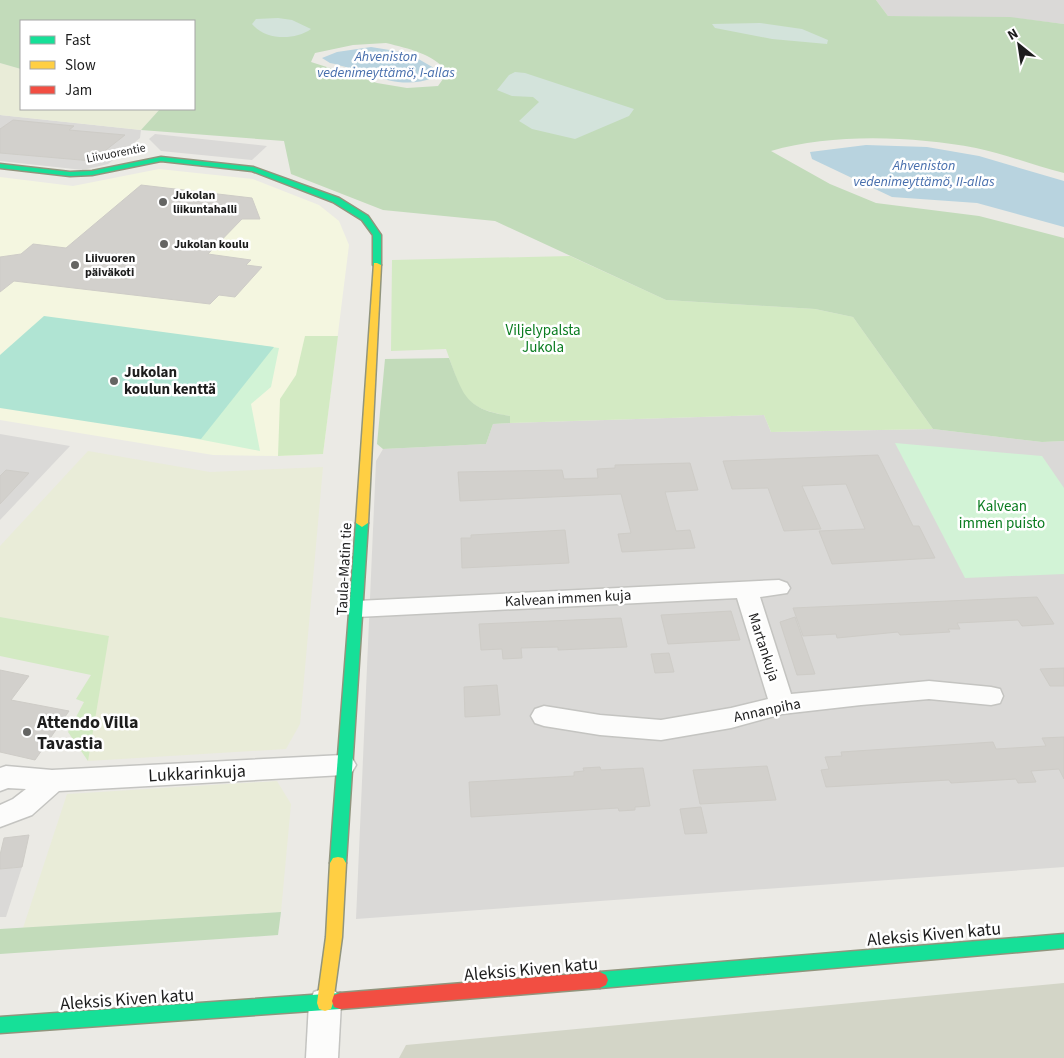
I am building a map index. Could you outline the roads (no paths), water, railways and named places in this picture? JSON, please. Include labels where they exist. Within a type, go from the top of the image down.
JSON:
[{"type":"street","name":"Liivuorentie","points":[[0,166],[70,174],[92,173],[161,159],[252,169],[294,185]]},
{"type":"street","name":"Taula-Matin tie","points":[[294,185],[341,202],[358,212],[374,228],[377,239],[357,609],[343,765],[334,938],[325,1003]]},
{"type":"street","name":"Kalvean immen kuja","points":[[357,609],[779,588]]},
{"type":"street","name":"Martankuja","points":[[746,589],[782,705]]},
{"type":"street","name":"Annanpiha","points":[[544,716],[600,725],[660,730],[731,718],[782,705],[929,690],[991,696]]},
{"type":"street","name":"Lukkarinkuja","points":[[0,780],[6,777],[52,781],[343,765]]},
{"type":"street","points":[[0,816],[13,814],[29,804],[52,781]]},
{"type":"street","name":"Aleksis Kiven katu","points":[[0,1025],[325,1003],[1064,941]]},
{"type":"street","points":[[322,1058],[325,1003]]},
{"type":"water","name":"Ahveniston vedenimeyttämö, I-allas","points":[[371,47],[408,53],[434,68],[433,78],[406,83],[393,81],[330,63],[322,58],[337,52]]},
{"type":"water","name":"Ahveniston vedenimeyttämö, II-allas","points":[[866,145],[927,147],[979,156],[1064,181],[1064,227],[977,203],[892,197],[812,159],[810,152]]},
{"type":"place","name":"Jukolan liikuntahalli","points":[[163,202]]},
{"type":"place","name":"Jukolan koulu","points":[[164,244]]},
{"type":"place","name":"Liivuoren päiväkoti","points":[[75,265]]},
{"type":"place","name":"Jukolan koulun kenttä","points":[[114,381]]},
{"type":"place","name":"Attendo Villa Tavastia","points":[[27,732]]},
{"type":"park label","name":"Viljelypalsta Jukola","points":[[543,338]]},
{"type":"park label","name":"Kalvean immen puisto","points":[[1002,514]]}]
